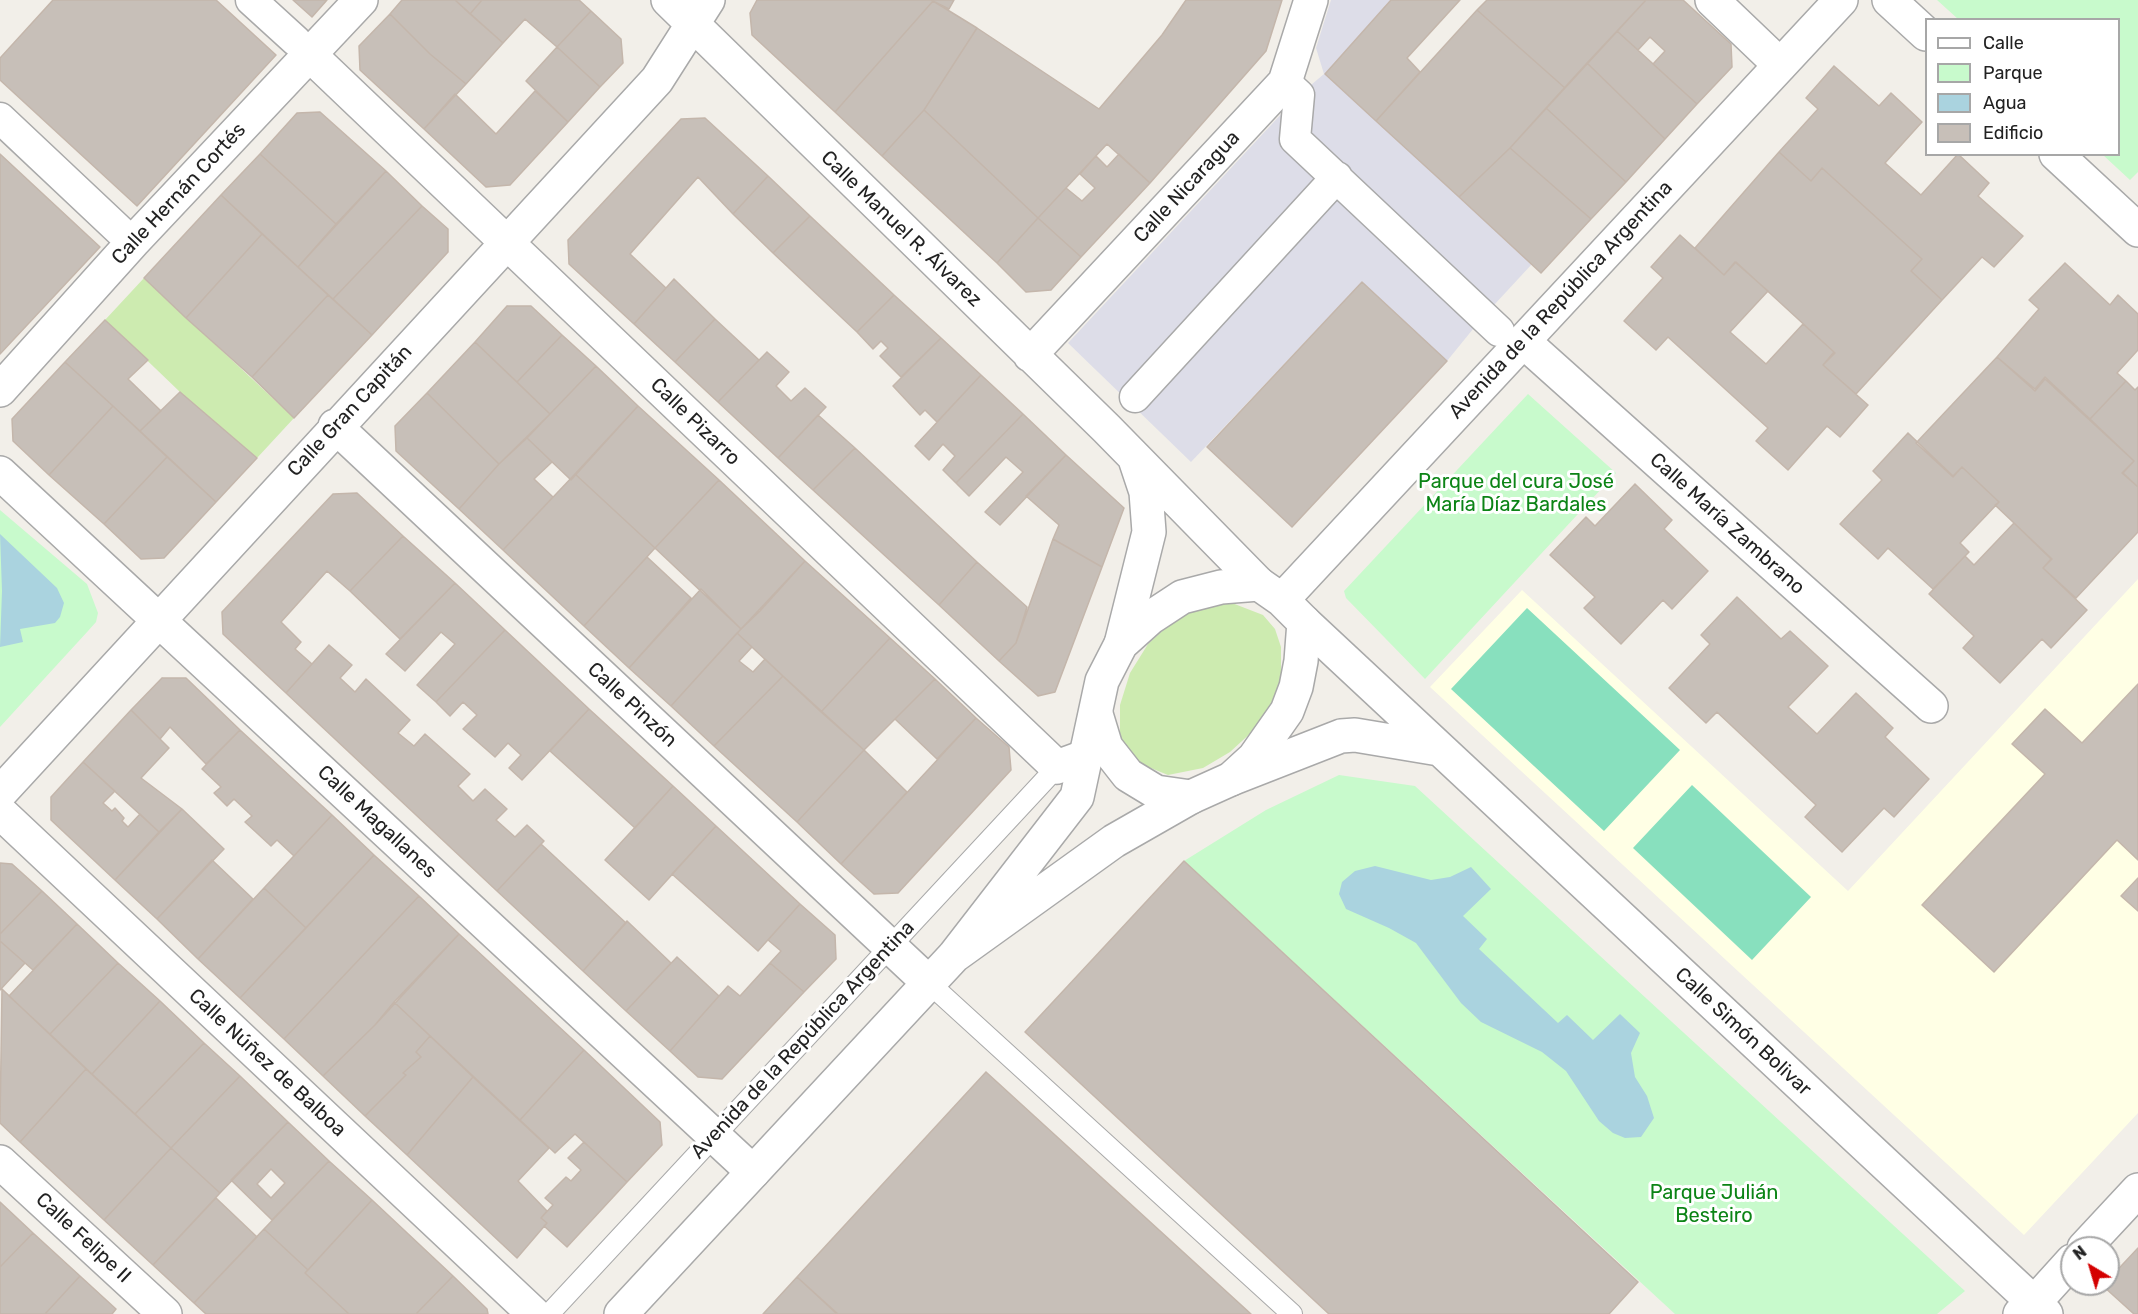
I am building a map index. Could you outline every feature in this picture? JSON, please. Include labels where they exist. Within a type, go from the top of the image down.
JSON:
[{"type":"street","points":[[251,0],[303,48]]},
{"type":"street","name":"Calle Hernán Cortés","points":[[0,390],[303,48],[361,0]]},
{"type":"street","name":"Calle Manuel R. Álvarez","points":[[668,0],[701,13],[1030,355],[1281,602]]},
{"type":"street","name":"Calle Nicaragua","points":[[1030,355],[1286,82],[1311,0]]},
{"type":"street","points":[[1712,0],[1780,65]]},
{"type":"street","name":"Avenida de la República Argentina","points":[[1281,602],[1511,336],[1780,65],[1841,0]]},
{"type":"street","points":[[1889,0],[1925,33]]},
{"type":"street","name":"Calle Gran Capitán","points":[[0,793],[335,426],[657,80],[701,13]]},
{"type":"street","name":"Calle Pizarro","points":[[303,48],[506,242],[1072,761]]},
{"type":"street","points":[[1286,82],[1299,95],[1295,139],[1511,336]]},
{"type":"street","points":[[0,118],[120,231]]},
{"type":"street","points":[[2058,156],[2138,230]]},
{"type":"street","points":[[1135,397],[1337,177]]},
{"type":"street","name":"Calle María Zambrano","points":[[1511,336],[1931,706]]},
{"type":"street","name":"Calle Pinzón","points":[[335,426],[929,983]]},
{"type":"street","name":"Calle Manuel R. Álvarez","points":[[1121,644],[1149,532],[1146,492],[1135,457]]},
{"type":"street","name":"Calle Magallanes","points":[[0,473],[753,1172]]},
{"type":"street","points":[[621,1314],[954,956],[1077,797],[1072,761],[1096,714],[1102,681],[1121,644],[1150,618],[1182,597],[1221,587],[1281,602],[1297,678],[1287,711],[1254,758],[1231,779]]},
{"type":"street","name":"Calle Simón Bolivar","points":[[1281,602],[2033,1310]]},
{"type":"street","points":[[1096,714],[1106,747],[1128,775],[1156,792],[1191,797]]},
{"type":"street","points":[[954,956],[1114,841],[1191,797],[1231,779],[1341,736],[1355,735],[1439,749]]},
{"type":"street","name":"Calle Núñez de Balboa","points":[[0,812],[534,1314]]},
{"type":"street","name":"Calle Felipe II","points":[[0,1161],[165,1314]]},
{"type":"street","points":[[2095,1236],[2138,1190]]},
{"type":"street","points":[[2033,1310],[2060,1276]]},
{"type":"lane","name":"Avenida de la República Argentina","points":[[549,1314],[890,947],[1072,761]]},
{"type":"lane","points":[[929,983],[1292,1314]]},
{"type":"shaded area","points":[[1331,0],[1391,0],[1325,74],[1532,264],[1482,318],[1447,361],[1362,282],[1191,462],[1068,343],[1299,95],[1324,74],[1316,48]]},
{"type":"shaded area","points":[[2138,579],[2138,1113],[2024,1235],[1430,687],[1522,590],[1848,891]]},
{"type":"green space","points":[[1937,0],[2138,0],[2138,172],[2130,180],[2104,156],[2120,156],[2120,18],[1957,18]]},
{"type":"green space","points":[[144,278],[294,418],[257,458],[180,392],[105,320]]},
{"type":"green space","name":"Parque del cura José María Díaz Bardales","points":[[1528,394],[1616,473],[1425,679],[1346,598],[1344,591]]},
{"type":"green space","points":[[0,510],[87,584],[98,613],[96,622],[0,727]]},
{"type":"green space","points":[[1232,603],[1263,615],[1275,629],[1281,647],[1281,680],[1270,706],[1254,730],[1230,752],[1203,768],[1168,775],[1136,762],[1120,736],[1120,705],[1130,673],[1148,644],[1172,622],[1200,607]]},
{"type":"green space","points":[[1527,608],[1680,750],[1604,831],[1451,689]]},
{"type":"green space","name":"Parque Julián Besteiro","points":[[1339,775],[1415,786],[1965,1291],[1937,1314],[1675,1314],[1184,861],[1266,810]]},
{"type":"green space","points":[[1692,785],[1811,897],[1752,960],[1633,848]]},
{"type":"water","points":[[0,534],[57,588],[64,603],[60,617],[55,623],[20,629],[23,642],[0,647],[2,591]]},
{"type":"water","points":[[1375,866],[1431,880],[1450,877],[1471,867],[1491,889],[1463,916],[1487,939],[1479,949],[1558,1023],[1567,1015],[1593,1040],[1620,1014],[1640,1033],[1631,1053],[1635,1077],[1647,1096],[1654,1118],[1641,1137],[1625,1138],[1613,1133],[1599,1121],[1566,1071],[1542,1052],[1481,1022],[1461,1003],[1416,943],[1346,909],[1339,894],[1342,882],[1355,871]]},
{"type":"building","points":[[53,0],[216,0],[276,55],[137,206],[0,80],[0,58]]},
{"type":"building","points":[[293,0],[327,0],[312,17]]},
{"type":"building","points":[[402,0],[455,0],[503,43],[466,84],[430,54],[390,14]]},
{"type":"building","points":[[455,0],[482,0],[470,14]]},
{"type":"building","points":[[482,0],[579,0],[591,11],[557,47],[525,19],[503,43],[470,14]]},
{"type":"building","points":[[757,0],[933,1],[835,112],[752,35],[750,13]]},
{"type":"building","points":[[931,0],[954,0],[949,9]]},
{"type":"building","points":[[1186,0],[1282,0],[1266,51],[1150,183],[1107,144],[1038,218],[924,110],[977,28],[1099,109],[1162,35]]},
{"type":"building","points":[[1391,0],[1460,0],[1407,58],[1420,72],[1376,121],[1325,74]]},
{"type":"building","points":[[1487,0],[1646,0],[1565,88],[1477,10]]},
{"type":"building","points":[[1646,0],[1683,0],[1731,44],[1732,67],[1697,104],[1653,64],[1665,51],[1650,37],[1638,50],[1617,31]]},
{"type":"building","points":[[933,1],[977,28],[924,110],[882,156],[835,112]]},
{"type":"building","points":[[1477,10],[1565,88],[1510,148],[1459,197],[1376,121]]},
{"type":"building","points":[[591,11],[621,39],[623,63],[600,87],[557,47]]},
{"type":"building","points":[[390,14],[430,54],[466,84],[424,129],[360,70],[359,46]]},
{"type":"building","points":[[1617,31],[1697,104],[1665,139],[1587,63]]},
{"type":"building","points":[[557,47],[600,87],[568,122],[526,81]]},
{"type":"building","points":[[1587,63],[1665,139],[1626,182],[1546,108]]},
{"type":"building","points":[[1834,66],[1879,106],[1891,93],[1922,122],[1885,163],[1921,195],[1956,156],[1960,156],[1989,183],[1978,196],[2023,236],[1994,267],[1982,257],[1942,300],[1911,271],[1922,259],[1822,168],[1811,181],[1779,152],[1818,109],[1806,98]]},
{"type":"building","points":[[535,91],[568,122],[510,185],[486,187],[424,129],[455,94],[496,134]]},
{"type":"building","points":[[1546,108],[1626,182],[1591,219],[1510,148]]},
{"type":"building","points":[[924,110],[1038,218],[997,263],[882,156]]},
{"type":"building","points":[[320,112],[386,171],[336,224],[260,154],[297,113]]},
{"type":"building","points":[[705,118],[768,176],[733,214],[698,177],[630,254],[666,288],[634,324],[569,264],[568,240],[681,119]]},
{"type":"building","points":[[1510,148],[1591,219],[1541,273],[1459,197]]},
{"type":"building","points":[[1779,152],[1811,181],[1822,168],[1922,259],[1911,271],[1942,300],[1856,394],[1823,365],[1835,353],[1736,262],[1724,275],[1695,248]]},
{"type":"building","points":[[0,154],[100,247],[0,354]]},
{"type":"building","points":[[260,154],[336,224],[298,267],[221,195]]},
{"type":"building","points":[[1119,154],[1150,183],[1081,257],[1038,218],[1066,188],[1082,201],[1095,188],[1080,174],[1096,156],[1107,167]]},
{"type":"building","points":[[386,171],[422,206],[333,299],[298,267]]},
{"type":"building","points":[[768,176],[810,216],[773,253],[733,214]]},
{"type":"building","points":[[221,195],[262,234],[186,318],[144,278]]},
{"type":"building","points":[[422,206],[448,229],[448,252],[372,335],[333,299]]},
{"type":"building","points":[[810,216],[894,295],[857,332],[773,253]]},
{"type":"building","points":[[1038,218],[1081,257],[1051,290],[1026,292],[997,263]]},
{"type":"building","points":[[262,234],[328,295],[252,377],[186,318]]},
{"type":"building","points":[[1680,235],[1724,275],[1735,262],[1768,291],[1730,332],[1766,364],[1803,324],[1834,352],[1823,365],[1868,405],[1840,437],[1827,426],[1788,470],[1756,441],[1768,428],[1668,337],[1656,350],[1624,321],[1663,278],[1651,267]]},
{"type":"building","points":[[2065,263],[2110,305],[2118,295],[2138,314],[2138,350],[2117,373],[2126,381],[2090,419],[2045,377],[2035,389],[1997,357],[2039,309],[2029,300]]},
{"type":"building","points":[[674,279],[715,319],[675,362],[634,324]]},
{"type":"building","points":[[1362,282],[1447,361],[1292,527],[1207,447]]},
{"type":"building","points":[[328,295],[372,335],[294,418],[252,377]]},
{"type":"building","points":[[894,295],[941,338],[901,377],[880,356],[888,348],[881,341],[873,349],[857,332]]},
{"type":"building","points":[[507,306],[531,306],[562,335],[517,382],[475,342]]},
{"type":"building","points":[[715,319],[759,360],[718,402],[675,362]]},
{"type":"building","points":[[105,320],[148,360],[128,379],[161,411],[140,431],[65,362]]},
{"type":"building","points":[[562,335],[596,366],[550,414],[517,382]]},
{"type":"building","points":[[941,338],[981,375],[937,422],[925,410],[920,415],[893,386]]},
{"type":"building","points":[[475,342],[550,414],[499,464],[427,393]]},
{"type":"building","points":[[767,352],[789,372],[776,386],[791,401],[805,388],[826,407],[778,458],[718,402]]},
{"type":"building","points":[[1997,357],[2035,391],[2045,379],[2134,461],[2122,473],[2138,487],[2138,532],[2076,598],[2043,568],[2052,559],[1995,505],[1999,502],[1962,467],[1953,477],[1916,443]]},
{"type":"building","points":[[65,362],[113,406],[49,475],[13,441],[12,419]]},
{"type":"building","points":[[596,366],[638,406],[571,480],[527,438]]},
{"type":"building","points":[[981,375],[1023,414],[956,483],[943,470],[955,456],[943,444],[929,460],[915,446]]},
{"type":"building","points":[[2126,381],[2135,390],[2138,387],[2138,487],[2123,473],[2134,461],[2090,419]]},
{"type":"building","points":[[180,392],[257,458],[216,502],[140,431]]},
{"type":"building","points":[[427,393],[499,464],[459,509],[396,451],[395,426]]},
{"type":"building","points":[[113,406],[167,457],[104,524],[49,475]]},
{"type":"building","points":[[638,406],[719,480],[655,548],[575,474]]},
{"type":"building","points":[[1023,414],[1066,455],[1000,525],[985,512],[1023,472],[1006,457],[969,496],[956,483]]},
{"type":"building","points":[[818,415],[855,448],[813,490],[778,458]]},
{"type":"building","points":[[1908,433],[1953,476],[1962,467],[1999,502],[1960,543],[1969,552],[1933,589],[1888,548],[1878,559],[1840,524],[1882,480],[1873,471]]},
{"type":"building","points":[[527,438],[552,462],[534,479],[553,497],[503,550],[459,509],[499,464]]},
{"type":"building","points":[[855,448],[977,562],[939,605],[813,490]]},
{"type":"building","points":[[1066,455],[1124,508],[1102,567],[1053,539],[1059,525],[1026,496]]},
{"type":"building","points":[[167,457],[216,502],[164,558],[141,559],[104,524]]},
{"type":"building","points":[[575,474],[655,548],[584,626],[503,550]]},
{"type":"building","points":[[719,480],[805,561],[741,629],[655,548]]},
{"type":"building","points":[[1635,484],[1672,520],[1664,529],[1708,571],[1672,609],[1663,600],[1621,644],[1584,608],[1595,597],[1550,555],[1586,517],[1595,526]]},
{"type":"building","points":[[357,493],[403,536],[350,591],[327,571],[281,622],[301,642],[295,649],[312,664],[286,693],[223,634],[222,612],[333,494]]},
{"type":"building","points":[[2014,523],[2051,559],[2043,568],[2087,610],[2051,648],[2042,639],[2000,683],[1963,648],[1974,636],[1929,594],[1965,556],[1974,565]]},
{"type":"building","points":[[403,536],[455,583],[400,639],[350,591]]},
{"type":"building","points":[[1053,539],[1102,567],[1055,692],[1038,696],[999,661],[1016,643]]},
{"type":"building","points":[[647,557],[691,598],[629,668],[584,626]]},
{"type":"building","points":[[805,561],[890,638],[821,712],[737,633]]},
{"type":"building","points":[[977,562],[1027,607],[1016,643],[999,661],[939,605]]},
{"type":"building","points":[[455,583],[505,630],[436,702],[417,685],[455,644],[441,632],[405,671],[386,654]]},
{"type":"building","points":[[701,589],[741,629],[671,706],[629,668]]},
{"type":"building","points":[[1737,597],[1781,639],[1790,631],[1828,666],[1788,707],[1817,734],[1856,693],[1893,728],[1885,737],[1929,779],[1894,817],[1884,808],[1842,852],[1805,817],[1816,805],[1717,712],[1706,723],[1669,688],[1710,644],[1701,635]]},
{"type":"building","points":[[505,630],[589,709],[522,780],[509,768],[521,755],[508,743],[495,757],[463,729],[477,715],[463,702],[450,716],[436,702]]},
{"type":"building","points":[[737,633],[752,647],[739,661],[753,672],[765,659],[783,676],[714,746],[671,706]]},
{"type":"building","points":[[890,638],[935,679],[864,750],[821,712]]},
{"type":"building","points":[[329,645],[352,665],[340,678],[355,692],[366,679],[410,720],[398,733],[414,746],[425,734],[470,774],[458,786],[473,801],[485,789],[507,809],[496,820],[515,837],[527,825],[544,841],[497,891],[286,693]]},
{"type":"building","points":[[783,676],[864,750],[797,822],[714,746]]},
{"type":"building","points":[[162,678],[186,678],[240,730],[206,764],[170,727],[160,739],[131,710]]},
{"type":"building","points":[[935,679],[976,718],[937,759],[895,719]]},
{"type":"building","points":[[2138,684],[2138,860],[2117,840],[1994,972],[1922,905],[2045,774],[2012,744],[2045,709],[2082,743]]},
{"type":"building","points":[[589,709],[673,786],[635,828],[550,751]]},
{"type":"building","points":[[131,710],[169,748],[141,778],[182,809],[159,832],[83,762]]},
{"type":"building","points":[[976,718],[1009,747],[1011,770],[898,893],[874,894],[841,864]]},
{"type":"building","points":[[240,730],[332,815],[294,856],[277,840],[271,846],[245,822],[252,816],[234,799],[227,806],[214,793],[221,787],[202,769]]},
{"type":"building","points":[[864,750],[907,792],[841,864],[797,822]]},
{"type":"building","points":[[83,762],[115,791],[103,803],[112,811],[115,808],[128,827],[140,814],[159,832],[115,880],[51,820],[51,797]]},
{"type":"building","points":[[673,786],[716,826],[649,900],[605,860]]},
{"type":"building","points":[[182,809],[224,849],[157,919],[115,880]]},
{"type":"building","points":[[332,815],[374,855],[306,928],[264,888]]},
{"type":"building","points":[[716,826],[800,904],[758,951],[672,874]]},
{"type":"building","points":[[541,844],[626,923],[583,971],[497,891]]},
{"type":"building","points":[[374,855],[419,896],[284,1039],[240,998]]},
{"type":"building","points":[[212,860],[253,899],[198,959],[157,919]]},
{"type":"building","points":[[1184,861],[1638,1282],[1609,1314],[1329,1314],[1025,1032]]},
{"type":"building","points":[[0,863],[12,864],[42,891],[0,934]]},
{"type":"building","points":[[2138,878],[2138,911],[2121,896]]},
{"type":"building","points":[[264,888],[306,928],[240,998],[198,959]]},
{"type":"building","points":[[42,891],[77,924],[33,970],[0,941],[0,934]]},
{"type":"building","points":[[419,896],[459,934],[375,1025],[323,1076],[284,1039]]},
{"type":"building","points":[[800,904],[835,935],[836,959],[804,992],[770,963],[781,951],[768,940]]},
{"type":"building","points":[[627,921],[671,963],[626,1011],[583,971]]},
{"type":"building","points":[[77,924],[118,963],[50,1034],[9,996]]},
{"type":"building","points":[[459,934],[584,1050],[520,1120],[394,1002]]},
{"type":"building","points":[[0,941],[25,963],[0,990]]},
{"type":"building","points":[[677,957],[719,996],[670,1051],[626,1011]]},
{"type":"building","points":[[118,963],[160,1001],[92,1074],[50,1034]]},
{"type":"building","points":[[770,963],[804,992],[722,1079],[698,1077],[670,1051],[728,986],[740,996]]},
{"type":"building","points":[[2,989],[86,1069],[20,1142],[0,1123]]},
{"type":"building","points":[[160,1001],[204,1043],[135,1114],[92,1074]]},
{"type":"building","points":[[394,1002],[430,1036],[416,1052],[421,1057],[403,1073],[406,1075],[365,1116],[323,1076],[375,1025]]},
{"type":"building","points":[[430,1036],[473,1077],[407,1155],[365,1116],[406,1075],[403,1073],[421,1057],[416,1052]]},
{"type":"building","points":[[204,1043],[240,1076],[171,1148],[135,1114]]},
{"type":"building","points":[[584,1050],[660,1122],[662,1145],[627,1182],[575,1134],[555,1153],[520,1120]]},
{"type":"building","points":[[86,1069],[171,1148],[104,1220],[20,1142]]},
{"type":"building","points":[[986,1072],[1251,1314],[838,1314],[797,1277]]},
{"type":"building","points":[[240,1076],[288,1122],[220,1193],[171,1148]]},
{"type":"building","points":[[473,1077],[549,1148],[518,1181],[547,1211],[541,1218],[547,1223],[517,1258],[407,1155]]},
{"type":"building","points":[[288,1122],[329,1161],[272,1220],[231,1180]],"holes":[[[271,1169],[285,1183],[271,1198],[257,1184]]]},
{"type":"building","points":[[584,1142],[627,1182],[567,1247],[544,1226],[547,1223],[541,1218],[553,1205],[545,1198],[566,1177],[571,1181],[581,1170],[568,1158]]},
{"type":"building","points":[[171,1148],[220,1193],[153,1265],[104,1220]]},
{"type":"building","points":[[329,1161],[372,1200],[308,1270],[264,1229]]},
{"type":"building","points":[[216,1198],[257,1237],[194,1303],[153,1265]]},
{"type":"building","points":[[372,1200],[453,1276],[416,1314],[349,1314],[305,1273]]},
{"type":"building","points":[[0,1202],[33,1233],[0,1267]]},
{"type":"building","points":[[264,1229],[308,1270],[305,1273],[349,1314],[206,1314],[194,1303]]},
{"type":"building","points":[[33,1233],[80,1276],[45,1314],[0,1314],[0,1267]]},
{"type":"building","points":[[2138,1248],[2138,1314],[2134,1314],[2114,1296],[2120,1296],[2120,1267]]},
{"type":"building","points":[[80,1276],[116,1309],[112,1314],[45,1314]]},
{"type":"building","points":[[453,1276],[487,1309],[488,1314],[416,1314]]},
{"type":"building","points":[[797,1277],[837,1314],[763,1314]]}]
